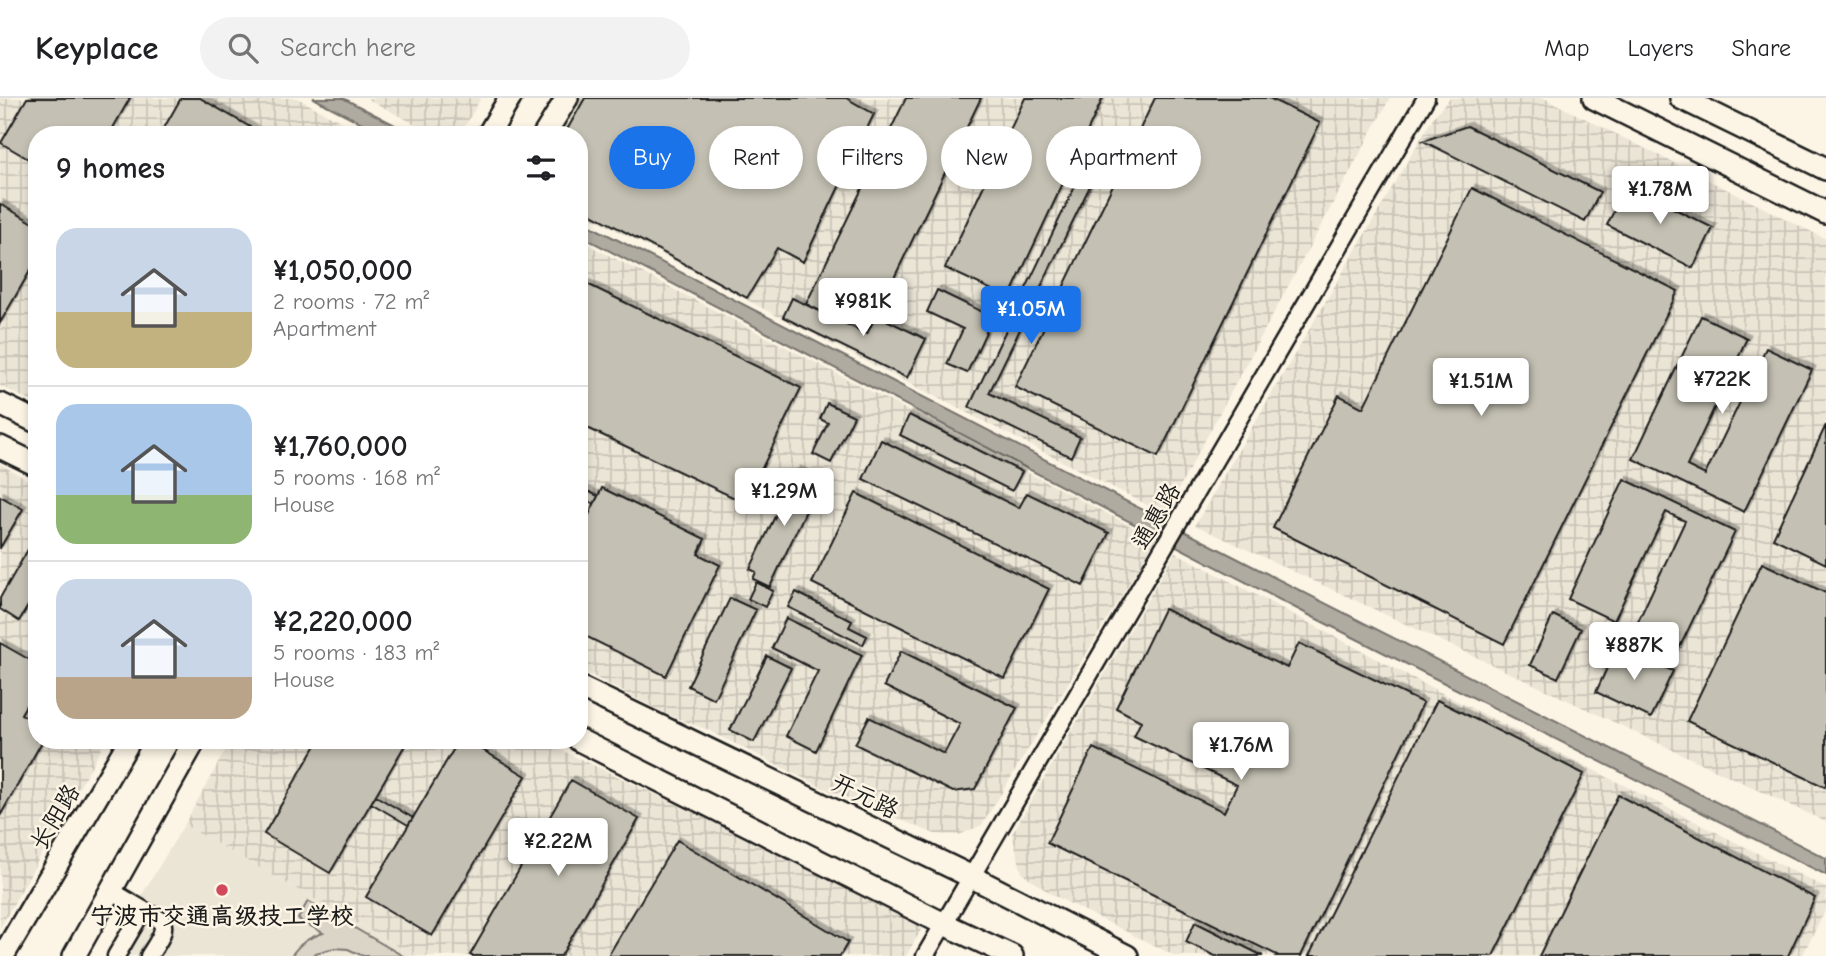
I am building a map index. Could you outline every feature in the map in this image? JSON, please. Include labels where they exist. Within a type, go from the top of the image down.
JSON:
[{"type":"main road","points":[[493,126],[510,98]]},
{"type":"main road","points":[[550,126],[567,98]]},
{"type":"main road","points":[[1594,98],[1826,213]]},
{"type":"main road","points":[[1681,98],[1826,169]]},
{"type":"main road","points":[[0,404],[28,418]]},
{"type":"main road","points":[[0,447],[28,461]]},
{"type":"main road","name":"开元路","points":[[588,691],[972,877],[1127,956]]},
{"type":"main road","points":[[588,745],[1012,956]]},
{"type":"main road","name":"长阳路","points":[[3,956],[126,749]]},
{"type":"main road","points":[[74,956],[190,749]]},
{"type":"street","name":"通惠路","points":[[925,956],[1426,98]]},
{"type":"street","points":[[111,891],[162,920],[162,933],[149,956]]},
{"type":"street","points":[[116,956],[143,910]]},
{"type":"shaded area","points":[[0,98],[297,98],[349,126],[28,126],[28,400],[0,386]]},
{"type":"shaded area","points":[[313,98],[343,98],[397,126],[367,126]]},
{"type":"shaded area","points":[[366,98],[481,98],[465,126],[418,126]]},
{"type":"shaded area","points":[[578,98],[1390,98],[1165,514],[779,317],[588,215],[588,126],[561,126]]},
{"type":"shaded area","points":[[1450,98],[1544,98],[1826,239],[1826,822],[1195,525],[1434,116]]},
{"type":"shaded area","points":[[588,225],[1826,858],[1826,875],[1307,614],[588,240]]},
{"type":"shaded area","points":[[588,245],[1156,539],[982,825],[959,835],[935,834],[821,787],[708,730],[666,714],[588,674]]},
{"type":"shaded area","points":[[0,464],[28,480],[28,749],[101,749],[0,928]]},
{"type":"shaded area","points":[[1175,552],[1434,689],[1826,888],[1826,909],[1802,956],[1175,956],[1051,894],[1022,873],[1012,834]]},
{"type":"shaded area","points":[[226,749],[559,749],[924,925],[906,956],[415,956],[184,825]]},
{"type":"shaded area","name":"宁波市交通高级技工学校","points":[[184,825],[415,956],[105,956]]},
{"type":"shaded area","points":[[308,901],[403,956],[363,956],[348,949],[334,948],[313,956],[291,956],[305,942],[323,933],[298,919]]},
{"type":"building","points":[[27,98],[130,98],[114,126],[28,126],[28,159],[1,143]]},
{"type":"building","points":[[181,98],[200,98],[248,126],[165,126]]},
{"type":"building","points":[[585,98],[846,98],[874,114],[868,126],[817,126],[817,189],[838,189],[803,262],[777,248],[747,298],[588,212],[588,126],[569,126]]},
{"type":"building","points":[[906,98],[981,98],[967,126],[941,126],[941,181],[867,334],[806,304],[862,189],[927,189],[927,126],[892,126]]},
{"type":"building","points":[[1025,98],[1103,98],[1090,126],[1046,126],[1046,189],[1060,189],[1009,298],[945,268],[982,189],[1032,189],[1032,126],[1012,126]]},
{"type":"building","points":[[1155,98],[1269,98],[1320,123],[1158,457],[1015,387],[1111,189],[1201,189],[1201,126],[1141,126]]},
{"type":"building","points":[[1467,126],[1600,192],[1585,222],[1423,141]]},
{"type":"building","points":[[1627,185],[1713,228],[1693,268],[1607,225]]},
{"type":"building","points":[[1472,188],[1678,291],[1504,644],[1273,528],[1339,395],[1363,408]]},
{"type":"building","points":[[1074,189],[1089,189],[989,393],[1080,437],[1071,457],[969,407]]},
{"type":"building","points":[[0,204],[28,220],[28,275],[0,323]]},
{"type":"building","points":[[588,284],[801,388],[745,503],[588,428]]},
{"type":"building","points":[[937,290],[993,317],[967,373],[947,364],[963,329],[927,312]]},
{"type":"building","points":[[792,298],[867,334],[876,315],[926,339],[907,378],[783,317]]},
{"type":"building","points":[[1701,316],[1747,338],[1687,466],[1705,475],[1766,348],[1812,370],[1744,512],[1633,459]]},
{"type":"building","points":[[827,403],[854,416],[831,463],[813,454],[828,423],[820,419]]},
{"type":"building","points":[[909,415],[1022,472],[1012,491],[900,435]]},
{"type":"building","points":[[1826,425],[1826,564],[1773,538]]},
{"type":"building","points":[[881,440],[1019,508],[1027,493],[1109,533],[1083,586],[863,479]]},
{"type":"building","points":[[797,470],[820,481],[770,587],[753,579],[756,572],[750,569]]},
{"type":"building","points":[[1624,479],[1735,532],[1678,651],[1634,630],[1685,521],[1666,512],[1614,621],[1568,599]]},
{"type":"building","points":[[602,488],[705,539],[698,554],[720,565],[666,676],[588,637],[588,517]]},
{"type":"building","points":[[588,491],[598,496],[594,504],[588,501]]},
{"type":"building","points":[[856,493],[1049,589],[1005,679],[812,583]]},
{"type":"building","points":[[0,496],[23,509],[0,548]]},
{"type":"building","points":[[28,550],[28,606],[19,621],[0,609],[0,598]]},
{"type":"building","points":[[1762,563],[1826,593],[1825,787],[1687,721]]},
{"type":"building","points":[[756,582],[773,591],[765,607],[748,599]]},
{"type":"building","points":[[796,592],[852,621],[849,627],[867,636],[863,645],[788,607]]},
{"type":"building","points":[[730,598],[756,610],[714,699],[688,686]]},
{"type":"building","points":[[1164,609],[1287,668],[1299,643],[1423,703],[1301,956],[1276,956],[1047,843],[1093,748],[1224,812],[1237,785],[1134,736],[1141,721],[1116,708]]},
{"type":"building","points":[[1553,615],[1581,629],[1558,678],[1530,665]]},
{"type":"building","points":[[786,618],[862,655],[816,751],[786,736],[818,671],[772,648]]},
{"type":"building","points":[[0,643],[28,659],[28,702],[21,714],[28,718],[28,749],[38,749],[0,816]]},
{"type":"building","points":[[1617,646],[1673,671],[1651,718],[1596,692]]},
{"type":"building","points":[[901,651],[1017,708],[975,789],[953,792],[855,744],[869,717],[944,754],[960,724],[884,686]]},
{"type":"building","points":[[767,656],[791,668],[754,742],[730,730]]},
{"type":"building","points":[[1437,700],[1584,774],[1493,956],[1309,956]]},
{"type":"building","points":[[314,749],[403,749],[330,873],[264,834]]},
{"type":"building","points":[[454,749],[481,749],[526,776],[432,936],[366,897]]},
{"type":"building","points":[[571,780],[639,819],[561,956],[470,955]]},
{"type":"building","points":[[1618,795],[1815,898],[1788,956],[1539,956]]},
{"type":"building","points":[[376,796],[413,818],[408,825],[371,803]]},
{"type":"building","points":[[677,840],[848,942],[840,956],[608,956]]},
{"type":"building","points":[[1195,922],[1263,956],[1215,956],[1186,942]]},
{"type":"place","name":"宁波市交通高级技工学校","points":[[222,890]]}]
